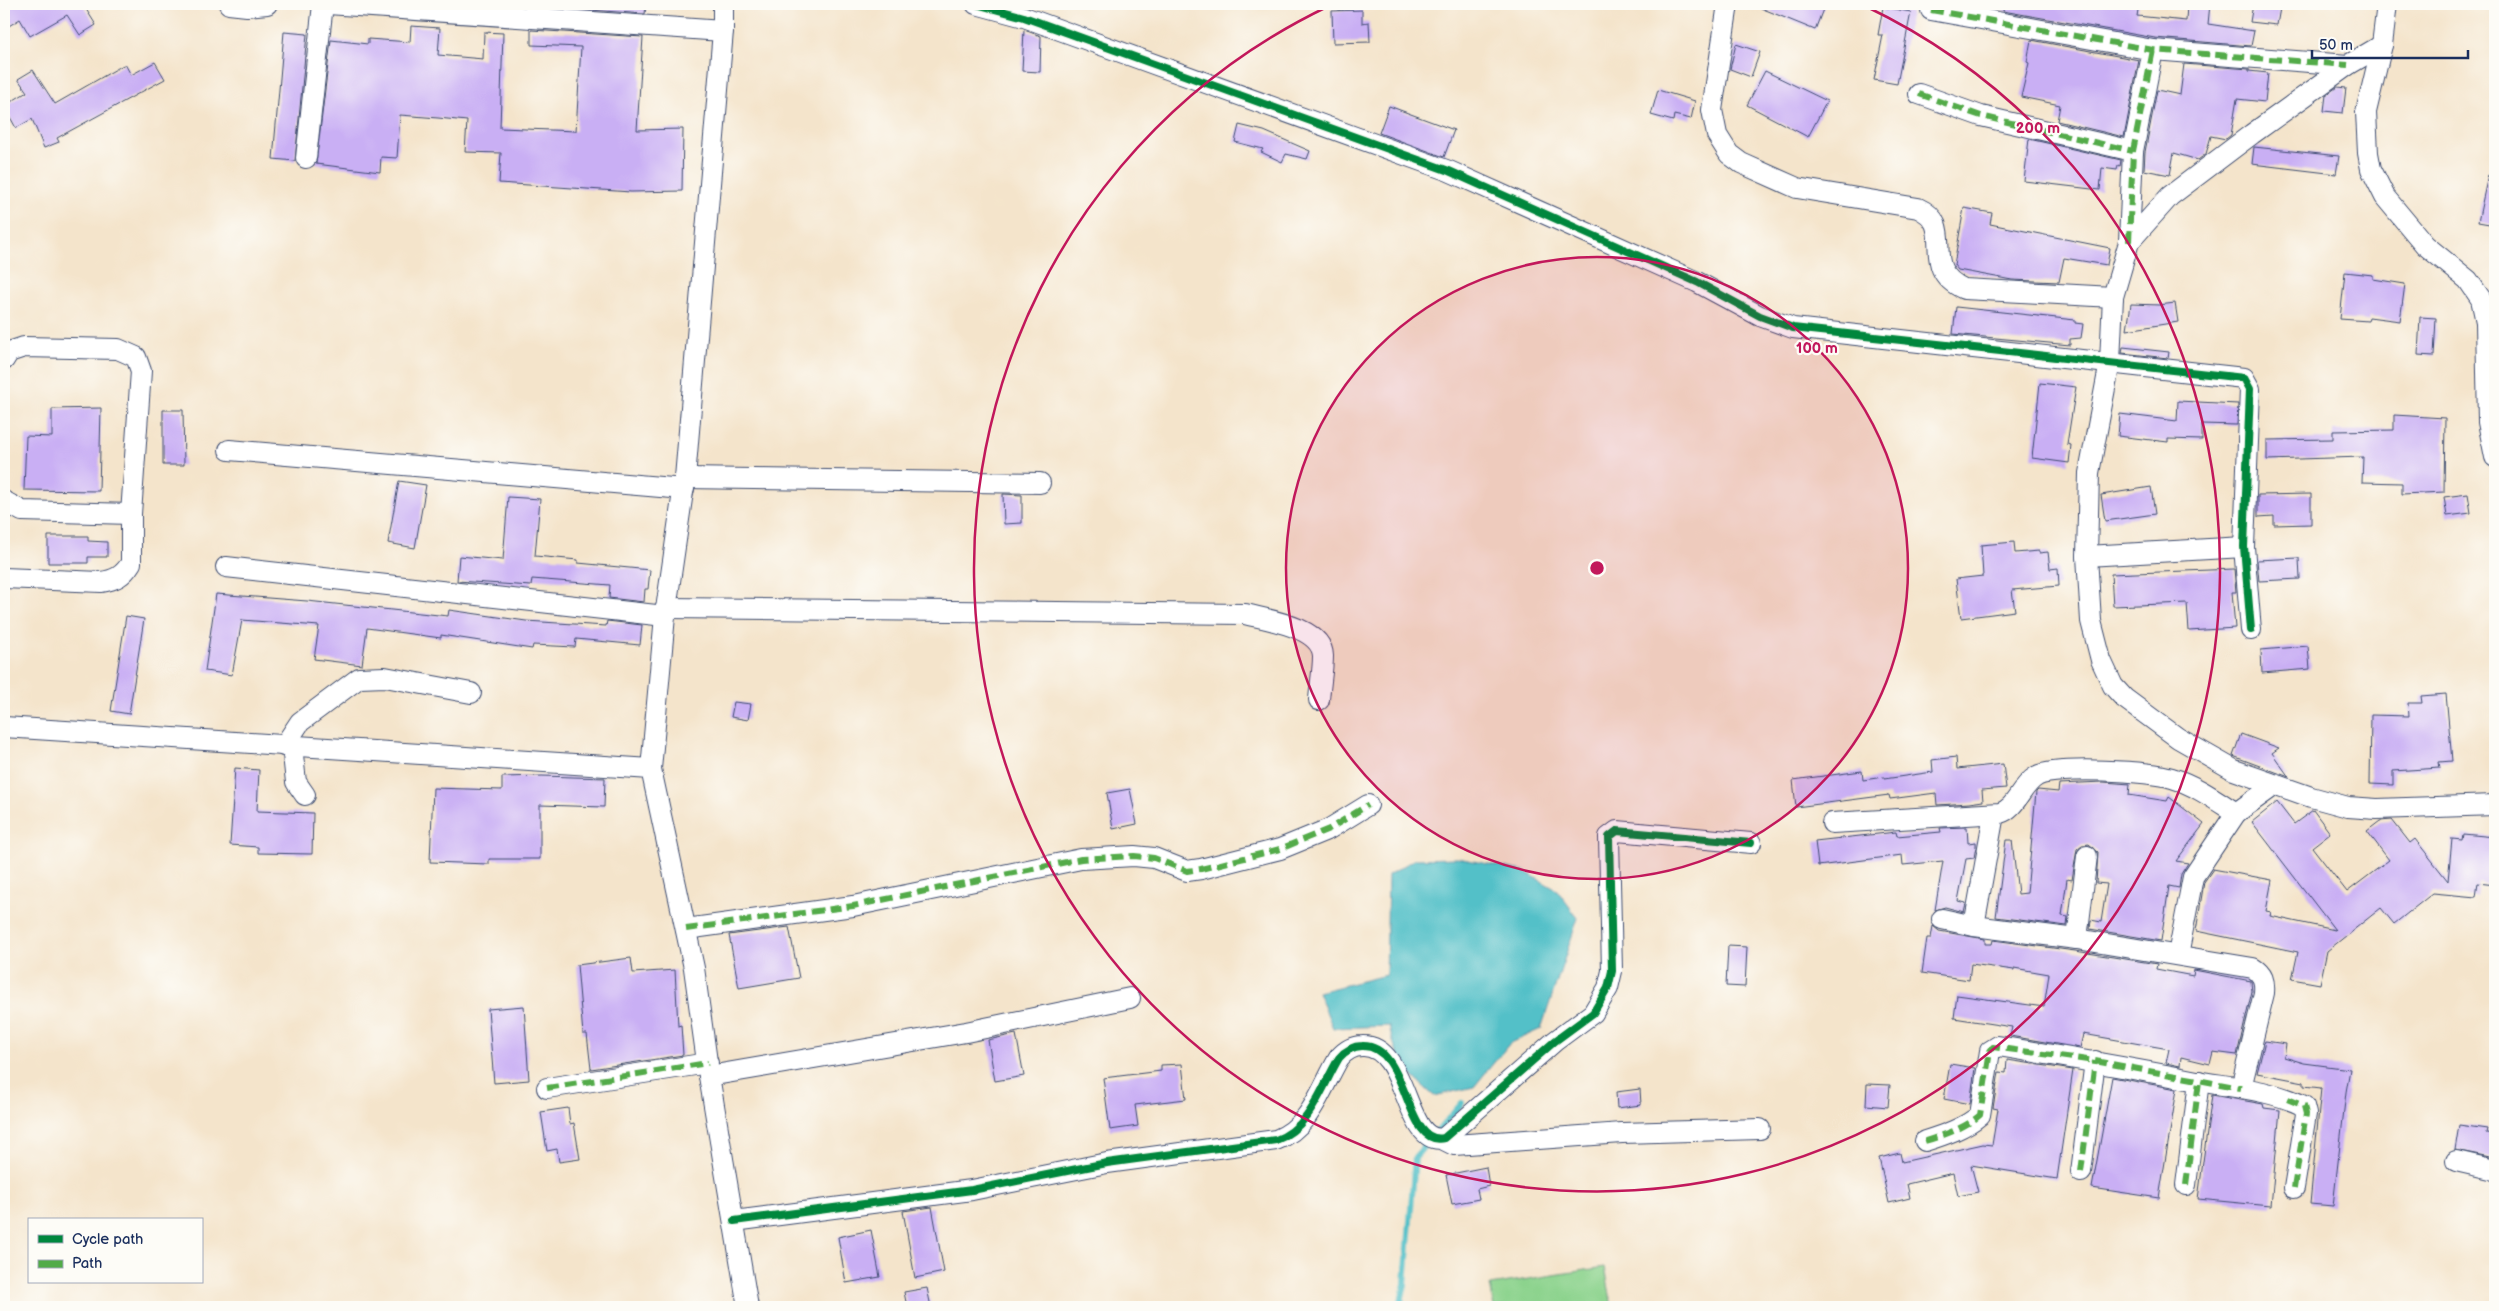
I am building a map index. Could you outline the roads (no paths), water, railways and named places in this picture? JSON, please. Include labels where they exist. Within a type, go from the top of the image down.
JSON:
[{"type":"street","points":[[230,4],[247,6],[267,4]]},
{"type":"street","points":[[306,158],[323,4]]},
{"type":"street","points":[[328,4],[723,31]]},
{"type":"street","points":[[723,4],[723,31],[684,483],[666,612],[651,769],[694,968],[708,1069],[748,1307]]},
{"type":"street","points":[[976,4],[1024,17],[1449,170],[1697,282],[1775,322],[1812,330],[2244,378],[2250,389],[2244,547],[2251,630]]},
{"type":"street","points":[[1728,4],[1712,110],[1717,135],[1729,154],[1741,163],[1797,188],[1918,208],[1928,213],[1935,224],[1942,269],[1951,283],[1964,289],[2113,297]]},
{"type":"street","points":[[2387,4],[2382,45],[2366,112],[2368,152],[2371,169],[2385,196],[2425,245],[2468,280],[2481,299],[2486,322],[2488,422],[2495,457]]},
{"type":"street","points":[[1931,10],[2153,50],[2348,65]]},
{"type":"street","points":[[2129,242],[2170,196],[2348,65],[2382,45]]},
{"type":"street","points":[[2153,50],[2133,151],[2129,242],[2113,297],[2110,362],[2089,473],[2087,556],[2091,621],[2101,660],[2113,686],[2154,722],[2194,748],[2234,770],[2348,808],[2376,810],[2495,805]]},
{"type":"street","points":[[1919,94],[1981,116],[2133,151]]},
{"type":"street","points":[[4,360],[9,352],[24,347],[118,349],[136,357],[141,371],[131,514],[131,563],[121,576],[112,581],[4,578]]},
{"type":"street","points":[[229,450],[684,483],[1040,483]]},
{"type":"street","points":[[4,503],[22,511],[131,514]]},
{"type":"street","points":[[2087,556],[2244,547]]},
{"type":"street","points":[[226,568],[666,612],[1245,614],[1306,631],[1319,643],[1323,655],[1319,700]]},
{"type":"street","points":[[305,795],[296,782],[288,746],[300,722],[359,678],[385,677],[471,693]]},
{"type":"street","points":[[4,727],[651,769]]},
{"type":"street","points":[[1832,823],[1994,814],[2007,810],[2029,782],[2037,776],[2056,771],[2152,773],[2174,778],[2200,790],[2236,813]]},
{"type":"street","points":[[2178,955],[2193,877],[2236,813],[2275,785]]},
{"type":"street","points":[[686,929],[853,906],[1081,859],[1134,856],[1154,858],[1187,871],[1201,869],[1288,846],[1330,829],[1368,805]]},
{"type":"street","points":[[1974,926],[1994,814]]},
{"type":"street","points":[[1434,1136],[1555,1041],[1593,1014],[1603,997],[1612,971],[1609,837],[1612,834],[1617,831],[1751,843]]},
{"type":"street","points":[[2077,939],[2087,856]]},
{"type":"street","points":[[1942,919],[1974,926],[2077,939],[2252,968],[2264,978],[2263,1000],[2241,1088]]},
{"type":"street","points":[[547,1088],[708,1069],[966,1032],[1130,998]]},
{"type":"street","points":[[734,1221],[972,1190],[1107,1162],[1276,1140],[1298,1128],[1307,1118],[1339,1058],[1350,1048],[1357,1046],[1374,1048],[1392,1064],[1418,1124],[1434,1136],[1454,1145],[1622,1133],[1760,1129]]},
{"type":"street","points":[[1925,1141],[1944,1135],[1973,1121],[1980,1115],[1990,1050],[1993,1047],[2095,1061],[2241,1088],[2286,1099],[2304,1106],[2305,1122],[2294,1188]]},
{"type":"street","points":[[2081,1172],[2095,1061]]},
{"type":"street","points":[[2186,1185],[2199,1081]]},
{"type":"street","points":[[2456,1161],[2495,1170]]},
{"type":"water","points":[[1458,858],[1524,871],[1557,890],[1578,918],[1541,1029],[1510,1043],[1474,1087],[1434,1096],[1404,1066],[1392,1039],[1389,1026],[1333,1028],[1318,992],[1386,975],[1388,875],[1415,859]]},
{"type":"waterway","points":[[1437,1132],[1462,1103]]},
{"type":"waterway","points":[[1400,1307],[1405,1284],[1415,1157],[1430,1140]]}]
